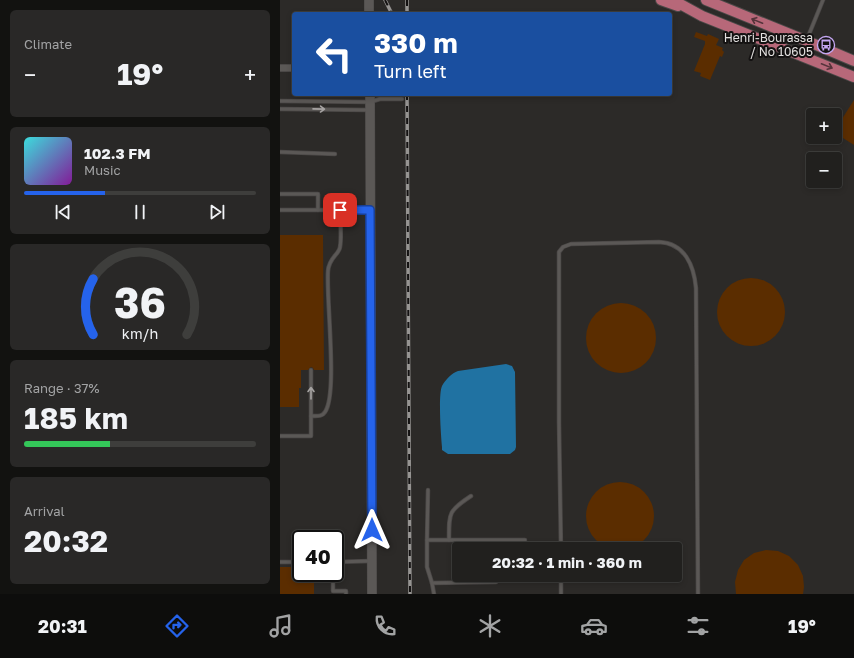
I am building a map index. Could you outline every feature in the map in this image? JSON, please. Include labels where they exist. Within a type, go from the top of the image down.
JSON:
[{"type":"main road","points":[[661,0],[854,77]]},
{"type":"main road","points":[[672,0],[702,16]]},
{"type":"main road","points":[[707,0],[854,61]]},
{"type":"street","points":[[369,0],[369,12]]},
{"type":"street","points":[[280,68],[292,68]]},
{"type":"street","points":[[370,102],[372,594]]},
{"type":"lane","points":[[800,56],[823,0]]},
{"type":"lane","points":[[280,109],[370,102],[380,99],[402,99]]},
{"type":"lane","points":[[280,101],[370,102]]},
{"type":"lane","points":[[280,152],[335,154]]},
{"type":"lane","points":[[280,194],[318,194],[318,210]]},
{"type":"lane","points":[[280,210],[370,210]]},
{"type":"lane","points":[[311,416],[321,415],[325,412],[330,395],[331,373],[328,278],[330,261],[340,248],[340,210]]},
{"type":"lane","points":[[561,542],[559,252],[563,247],[570,244],[659,242],[672,244],[687,257],[693,271],[696,288],[698,594]]},
{"type":"lane","points":[[280,436],[311,436],[311,370]]},
{"type":"lane","points":[[428,490],[427,567],[434,594]]},
{"type":"lane","points":[[449,540],[450,513],[459,504],[471,496]]},
{"type":"lane","points":[[427,540],[525,540]]},
{"type":"lane","points":[[344,562],[372,561]]},
{"type":"lane","points":[[280,562],[292,562]]},
{"type":"lane","points":[[333,582],[333,591],[346,591],[346,594]]},
{"type":"lane","points":[[432,583],[496,582]]},
{"type":"lane","points":[[561,582],[561,594]]},
{"type":"water","points":[[506,364],[512,366],[515,372],[515,450],[510,454],[448,454],[442,450],[440,398],[442,386],[445,381],[458,371]]},
{"type":"building","points":[[696,32],[707,36],[708,34],[719,39],[716,45],[723,48],[722,50],[724,52],[722,57],[720,56],[710,80],[700,76],[701,73],[694,71],[705,44],[705,41],[694,37]]},
{"type":"building","points":[[854,100],[854,145],[842,137],[842,119]]},
{"type":"building","points":[[280,235],[323,235],[324,370],[314,370],[311,367],[308,370],[301,370],[299,407],[280,407]]},
{"type":"building","points":[[744,278],[758,278],[770,283],[780,293],[785,305],[785,319],[780,331],[770,341],[758,346],[744,346],[732,341],[722,331],[717,319],[717,305],[722,293],[732,283]]},
{"type":"building","points":[[614,303],[628,303],[641,308],[651,318],[656,331],[656,345],[651,358],[641,368],[628,373],[614,373],[601,368],[591,358],[586,345],[586,331],[591,318],[601,308]]},
{"type":"building","points":[[613,482],[627,482],[639,487],[649,497],[654,509],[654,523],[652,529],[649,535],[642,542],[598,542],[591,535],[586,523],[586,509],[591,497],[601,487]]},
{"type":"building","points":[[766,550],[778,551],[789,556],[798,565],[803,576],[803,594],[736,594],[735,582],[738,570],[744,560],[754,553]]},
{"type":"building","points":[[280,567],[292,567],[292,582],[314,582],[314,594],[280,594]]},
{"type":"railway","points":[[385,0],[391,12]]},
{"type":"railway","points":[[407,0],[407,12]]},
{"type":"railway","points":[[407,96],[410,594]]},
{"type":"place","name":"Henri-Bourassa / No 10605","points":[[826,45]]},
{"type":"route","points":[[340,210],[370,210],[372,530]]}]
